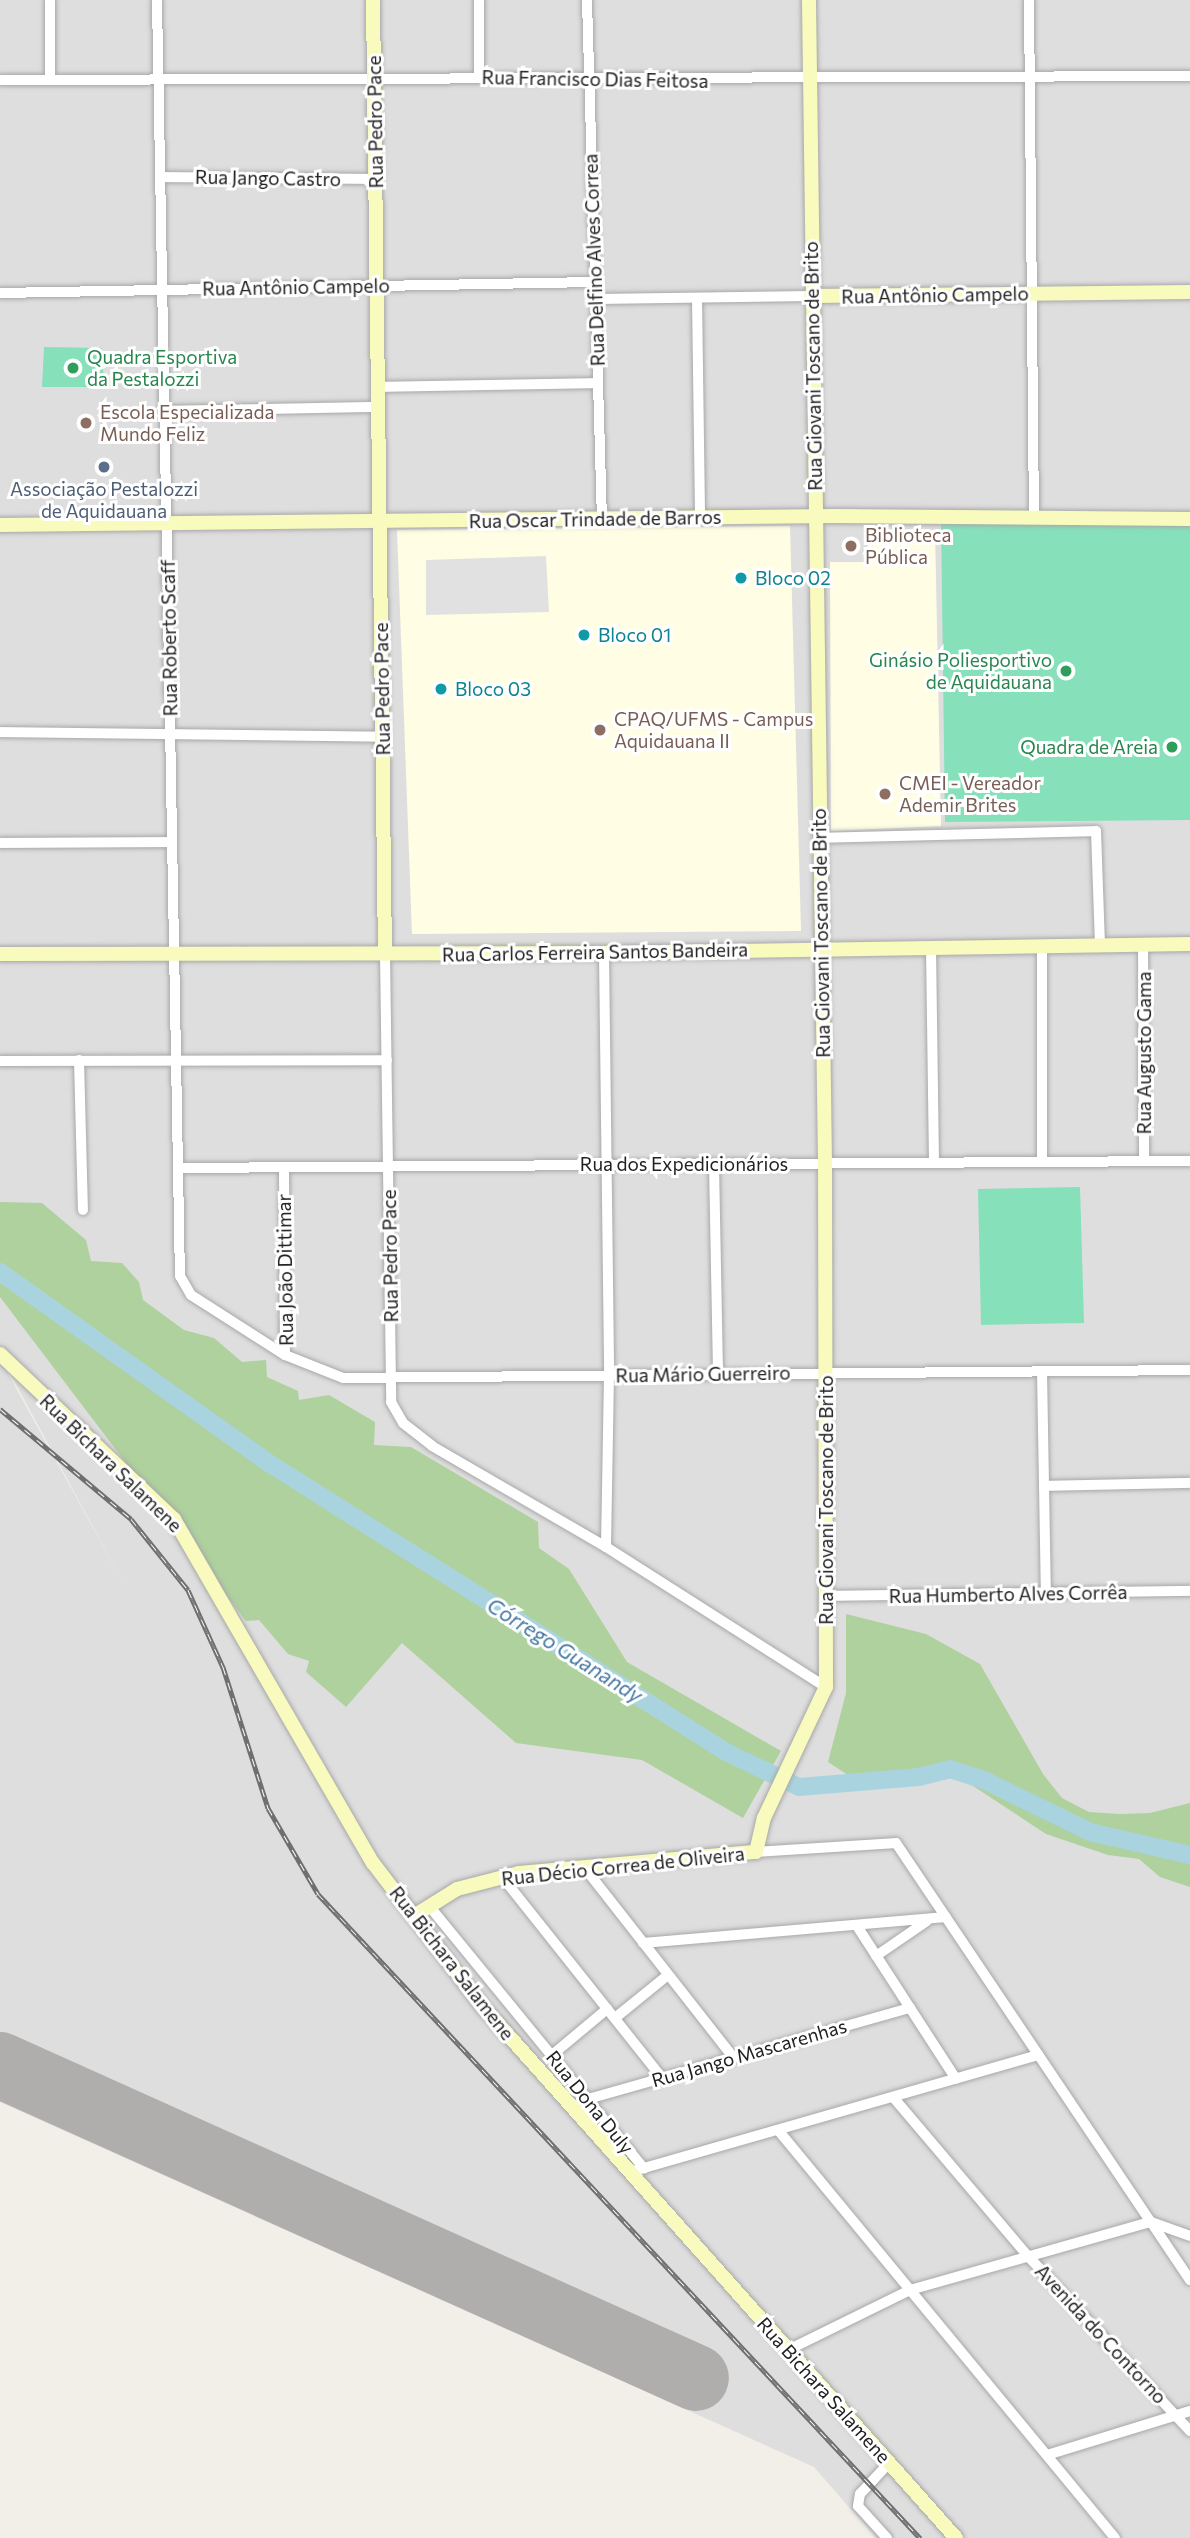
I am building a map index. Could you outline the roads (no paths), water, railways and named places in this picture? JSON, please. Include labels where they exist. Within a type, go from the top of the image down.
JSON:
[{"type":"main road","name":"Rua Pedro Pace","points":[[373,0],[385,954]]},
{"type":"main road","name":"Rua Giovani Toscano de Brito","points":[[756,1852],[766,1813],[826,1687],[825,1163],[809,0]]},
{"type":"main road","name":"Rua Antônio Campelo","points":[[811,296],[1190,292]]},
{"type":"main road","name":"Rua Oscar Trindade de Barros","points":[[0,525],[816,517],[1190,519]]},
{"type":"main road","name":"Rua Carlos Ferreira Santos Bandeira","points":[[0,954],[604,953],[1190,944]]},
{"type":"main road","name":"Rua Bichara Salamene","points":[[0,1354],[174,1519],[373,1863],[484,2008],[637,2170],[788,2350],[956,2538]]},
{"type":"main road","name":"Rua Décio Correa de Oliveira","points":[[414,1916],[457,1889],[503,1878],[584,1867],[756,1852]]},
{"type":"street","points":[[50,0],[50,80]]},
{"type":"street","name":"Rua Roberto Scaff","points":[[157,0],[180,1276],[191,1295],[285,1354]]},
{"type":"street","points":[[479,0],[480,78]]},
{"type":"street","name":"Rua Delfino Alves Correa","points":[[587,0],[592,282],[596,299],[602,520]]},
{"type":"street","points":[[1029,0],[1034,517]]},
{"type":"street","name":"Rua Francisco Dias Feitosa","points":[[0,80],[375,77],[810,80],[1190,76]]},
{"type":"street","name":"Rua Jango Castro","points":[[160,177],[376,179]]},
{"type":"street","name":"Rua Antônio Campelo","points":[[0,293],[592,282]]},
{"type":"street","name":"Rua Antônio Campelo","points":[[596,299],[811,296]]},
{"type":"street","points":[[697,298],[700,518]]},
{"type":"street","points":[[378,387],[598,383]]},
{"type":"street","points":[[164,411],[379,407]]},
{"type":"street","points":[[0,732],[170,732],[382,737]]},
{"type":"street","points":[[819,838],[1096,831],[1100,946]]},
{"type":"street","points":[[0,843],[172,842]]},
{"type":"street","name":"Rua Augusto Gama","points":[[1143,945],[1144,1161]]},
{"type":"street","points":[[1042,946],[1042,1162]]},
{"type":"street","points":[[931,948],[934,1162]]},
{"type":"street","points":[[604,953],[609,1375],[606,1547]]},
{"type":"street","name":"Rua Pedro Pace","points":[[385,954],[391,1402],[403,1423],[432,1446],[606,1547],[826,1687]]},
{"type":"street","points":[[0,1061],[176,1058],[387,1060]]},
{"type":"street","points":[[79,1060],[83,1210]]},
{"type":"street","name":"Rua dos Expedicionários","points":[[178,1168],[1190,1161]]},
{"type":"street","points":[[715,1164],[718,1374]]},
{"type":"street","name":"Rua João Dittimar","points":[[284,1167],[285,1354],[343,1378]]},
{"type":"street","name":"Rua Mário Guerreiro","points":[[343,1378],[1190,1370]]},
{"type":"street","points":[[1042,1371],[1046,1593]]},
{"type":"street","points":[[1044,1486],[1190,1483]]},
{"type":"street","name":"Rua Humberto Alves Corrêa","points":[[826,1596],[1190,1591]]},
{"type":"street","points":[[756,1852],[896,1843],[1190,2280]]},
{"type":"street","points":[[584,1867],[733,2057]]},
{"type":"street","points":[[503,1878],[662,2078]]},
{"type":"street","name":"Rua Dona Duly","points":[[430,1907],[588,2099],[637,2170]]},
{"type":"street","points":[[643,1943],[946,1917]]},
{"type":"street","points":[[876,1956],[929,1919]]},
{"type":"street","points":[[857,1926],[956,2079]]},
{"type":"street","points":[[552,2055],[668,1975]]},
{"type":"street","name":"Rua Jango Mascarenhas","points":[[588,2099],[910,2008]]},
{"type":"street","points":[[637,2170],[1039,2055]]},
{"type":"street","points":[[788,2350],[910,2290],[1027,2255],[893,2097]]},
{"type":"street","points":[[778,2130],[1115,2538]]},
{"type":"street","points":[[1151,2222],[1190,2236]]},
{"type":"street","name":"Avenida do Contorno","points":[[1151,2222],[1027,2255],[1190,2431]]},
{"type":"street","name":"Avenida do Contorno","points":[[1176,2416],[1190,2411]]},
{"type":"street","points":[[1047,2455],[1176,2416]]},
{"type":"street","points":[[887,2538],[858,2506],[860,2494],[889,2463]]},
{"type":"waterway","name":"Córrego Guanandy","points":[[0,1272],[272,1465],[726,1752],[799,1787],[919,1777],[950,1769],[984,1780],[1090,1832],[1190,1855]]},
{"type":"railway","points":[[0,1409],[131,1519],[188,1590],[223,1667],[268,1808],[318,1894],[920,2538]]},
{"type":"place","name":"Quadra Esportiva da Pestalozzi","points":[[73,368]]},
{"type":"place","name":"Escola Especializada Mundo Feliz","points":[[86,423]]},
{"type":"place","name":"Associação Pestalozzi de Aquidauana","points":[[104,467]]},
{"type":"place","name":"Biblioteca Pública","points":[[851,546]]},
{"type":"place","name":"Bloco 02","points":[[741,578]]},
{"type":"place","name":"Bloco 01","points":[[584,635]]},
{"type":"place","name":"Ginásio Poliesportivo de Aquidauana","points":[[1066,671]]},
{"type":"place","name":"Bloco 03","points":[[441,689]]},
{"type":"place","name":"CPAQ/UFMS - Campus Aquidauana II","points":[[600,730]]},
{"type":"place","name":"Quadra de Areia","points":[[1172,747]]},
{"type":"place","name":"CMEI - Vereador Ademir Brites","points":[[885,794]]}]
